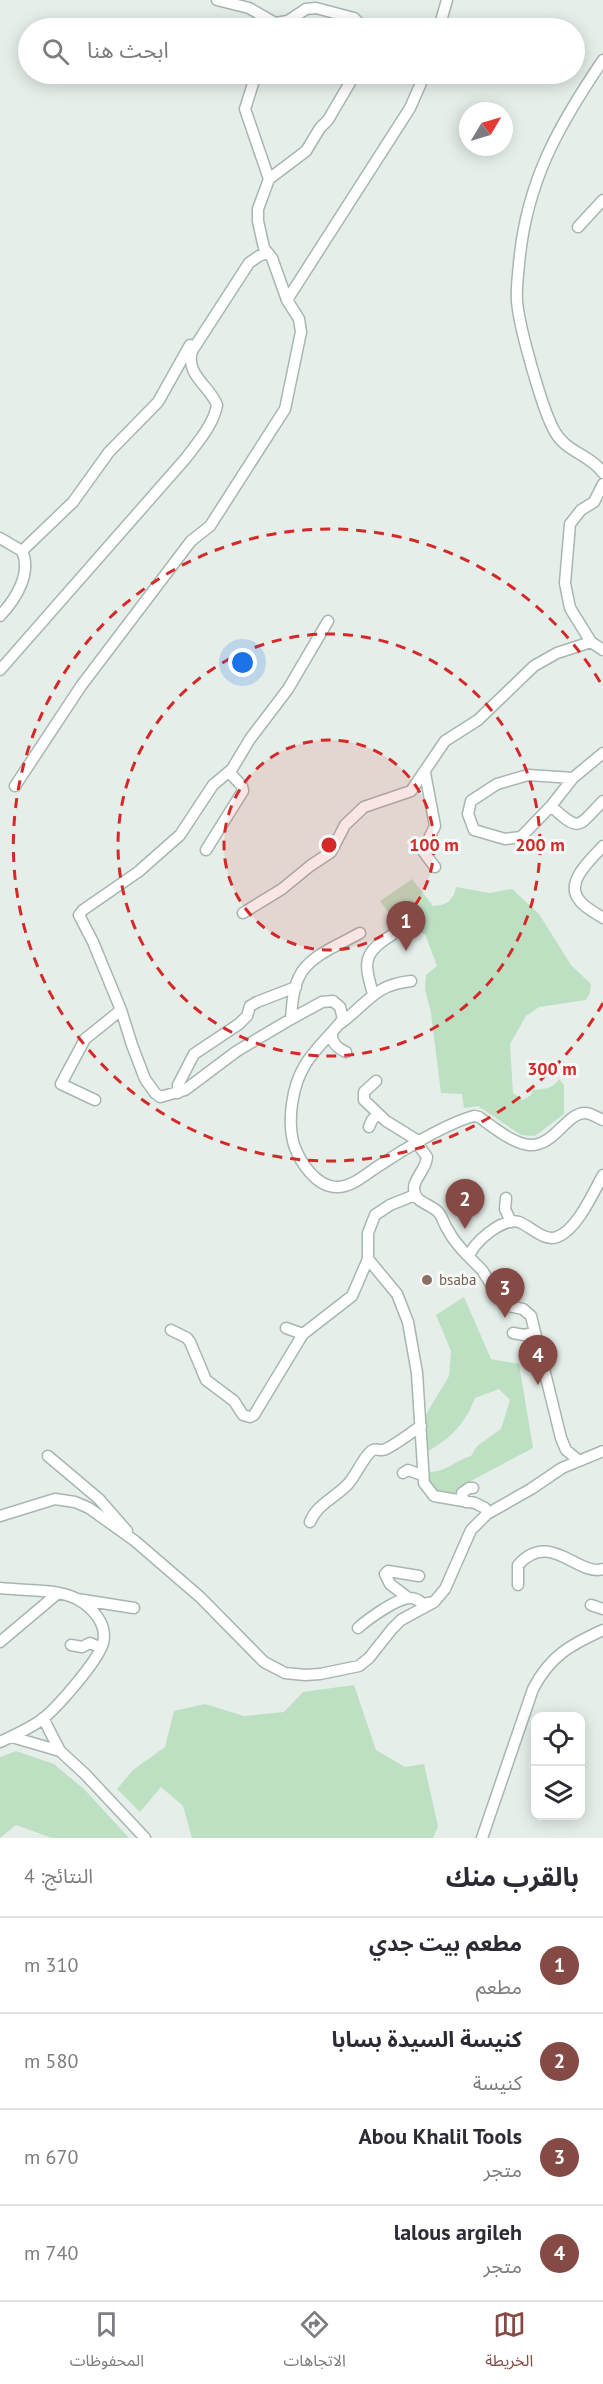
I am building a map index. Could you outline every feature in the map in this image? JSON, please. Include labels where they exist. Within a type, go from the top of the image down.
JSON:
[{"type":"street","points":[[217,0],[249,8],[265,17]]},
{"type":"street","points":[[442,18],[447,0]]},
{"type":"street","points":[[292,18],[306,9],[316,8],[354,18]]},
{"type":"street","points":[[603,60],[572,106],[539,171],[527,209],[516,299],[538,387],[555,433],[566,446],[589,459],[603,473]]},
{"type":"street","points":[[253,84],[245,109],[268,179]]},
{"type":"street","points":[[15,786],[88,677],[191,541],[210,526],[285,408],[301,332],[299,319],[287,300],[275,265],[261,240],[257,213],[268,179],[306,151],[350,84]]},
{"type":"street","points":[[287,300],[410,108],[421,84]]},
{"type":"street","points":[[578,226],[603,200]]},
{"type":"street","points":[[0,670],[186,458],[215,414],[216,401],[197,378],[190,361],[195,346],[249,263],[267,253]]},
{"type":"street","points":[[22,551],[72,502],[109,452],[158,402],[170,377],[211,312],[222,305]]},
{"type":"street","points":[[603,483],[594,502],[581,510],[573,519],[567,537],[566,594],[570,608],[591,642],[603,650]]},
{"type":"street","points":[[0,538],[22,551],[26,560],[26,571],[8,606],[0,616]]},
{"type":"street","points":[[328,621],[288,689],[250,739],[229,772],[213,785],[180,835],[148,865],[79,915],[122,1010],[135,1054],[149,1086],[160,1097],[178,1093],[237,1051],[321,1002],[333,1001],[338,1004],[343,1019],[340,1023]]},
{"type":"street","points":[[243,914],[282,889],[331,852],[345,825],[364,807],[408,793],[425,773],[445,741],[478,720],[534,666],[557,653],[591,642]]},
{"type":"street","points":[[573,778],[528,774],[503,781],[471,801],[468,814],[474,830],[505,839],[521,837],[551,806],[573,778],[603,753]]},
{"type":"street","points":[[206,850],[243,791],[242,786],[229,772]]},
{"type":"street","points":[[425,773],[435,826],[423,851],[435,867]]},
{"type":"street","points":[[551,806],[571,824],[578,824],[588,819],[603,801]]},
{"type":"street","points":[[603,846],[578,876],[575,886],[580,901],[603,918]]},
{"type":"street","points":[[291,1019],[296,987],[303,971],[315,959],[360,933]]},
{"type":"street","points":[[373,994],[367,957],[374,947],[392,935]]},
{"type":"street","points":[[411,981],[392,983],[373,994],[340,1023],[301,1072],[293,1103],[291,1130],[293,1142],[313,1175],[326,1186],[345,1186],[418,1142],[474,1116],[480,1117],[516,1141],[527,1145],[543,1143],[578,1115],[586,1113],[603,1120]]},
{"type":"street","points":[[178,1093],[178,1084],[194,1054],[239,1024],[247,1016],[250,1006],[256,1002],[296,987]]},
{"type":"street","points":[[95,1100],[61,1084],[85,1039],[122,1010]]},
{"type":"street","points":[[332,1032],[331,1038],[334,1045],[346,1052]]},
{"type":"street","points":[[376,1081],[368,1087],[363,1096],[364,1100],[378,1114],[418,1142],[423,1150],[426,1162],[414,1184],[418,1200],[441,1215],[450,1234],[482,1270],[504,1305],[523,1309],[531,1316],[561,1438],[566,1450],[578,1460]]},
{"type":"street","points":[[369,1127],[378,1114]]},
{"type":"street","points":[[469,1257],[471,1249],[487,1234],[511,1222],[518,1222],[551,1238],[558,1237],[573,1225],[603,1175]]},
{"type":"street","points":[[171,1330],[190,1342],[203,1375],[211,1386],[234,1401],[243,1414],[250,1417],[254,1415],[303,1334],[352,1296],[368,1259],[368,1233],[375,1215],[390,1205],[415,1195]]},
{"type":"street","points":[[506,1198],[505,1209],[511,1222]]},
{"type":"street","points":[[368,1259],[397,1294],[408,1322],[417,1372],[424,1483],[434,1496],[481,1505],[487,1514]]},
{"type":"street","points":[[286,1328],[303,1334]]},
{"type":"street","points":[[513,1333],[524,1335],[535,1332]]},
{"type":"street","points":[[310,1522],[314,1512],[350,1483],[369,1453],[377,1449],[386,1449],[421,1426]]},
{"type":"street","points":[[0,1515],[48,1500],[75,1502],[89,1508],[135,1541],[200,1597],[253,1653],[273,1668],[285,1673],[320,1674],[358,1666],[369,1658],[401,1620],[434,1602],[445,1589],[471,1530],[487,1514],[578,1460],[603,1451]]},
{"type":"street","points":[[48,1456],[99,1499],[135,1541]]},
{"type":"street","points":[[403,1473],[408,1470],[422,1475]]},
{"type":"street","points":[[466,1502],[462,1497],[462,1492],[473,1488]]},
{"type":"street","points":[[518,1586],[518,1565],[526,1558],[540,1552],[557,1554],[591,1569],[603,1569]]},
{"type":"street","points":[[419,1576],[395,1571],[388,1571],[385,1574],[390,1584],[407,1597],[416,1598],[423,1604],[434,1602]]},
{"type":"street","points":[[0,1588],[57,1594],[134,1608]]},
{"type":"street","points":[[0,1642],[57,1594]]},
{"type":"street","points":[[358,1628],[378,1613],[407,1597]]},
{"type":"street","points":[[0,1742],[44,1718],[61,1701],[101,1648],[104,1635],[101,1621],[89,1607],[76,1599]]},
{"type":"street","points":[[591,1605],[603,1608]]},
{"type":"street","points":[[482,1838],[533,1689],[544,1670],[562,1652],[603,1630]]},
{"type":"street","points":[[71,1645],[82,1647],[90,1642],[101,1648]]},
{"type":"street","points":[[44,1718],[60,1751],[92,1780],[145,1838]]},
{"type":"street","points":[[12,1737],[60,1751]]},
{"type":"green space","points":[[412,879],[433,906],[448,902],[456,887],[490,893],[512,889],[539,914],[571,965],[591,984],[586,1000],[539,1007],[526,1016],[510,1044],[513,1093],[523,1100],[531,1095],[533,1090],[551,1087],[559,1079],[564,1085],[564,1114],[535,1136],[521,1135],[478,1106],[464,1108],[462,1094],[441,1093],[431,1013],[425,989],[426,975],[437,966],[425,934],[399,927],[380,901]]},
{"type":"green space","points":[[464,1297],[491,1359],[519,1364],[533,1448],[469,1482],[455,1496],[436,1490],[430,1483],[429,1472],[446,1468],[471,1456],[477,1446],[501,1429],[510,1400],[499,1389],[475,1398],[457,1429],[428,1451],[422,1421],[449,1376],[451,1351],[436,1315]]},
{"type":"green space","points":[[354,1685],[376,1750],[405,1767],[424,1764],[438,1826],[433,1838],[192,1838],[183,1806],[161,1787],[140,1812],[117,1789],[133,1770],[165,1747],[174,1711],[205,1704],[244,1716],[284,1712],[303,1692]]},
{"type":"green space","points":[[16,1751],[54,1764],[85,1790],[129,1838],[52,1838],[16,1825],[0,1838],[0,1757]]},
{"type":"place","name":"مطعم بيت جدي","points":[[406,951]]},
{"type":"place","name":"كنيسة السيدة بسابا","points":[[465,1229]]},
{"type":"place","name":"bsaba","points":[[427,1280]]},
{"type":"place","name":"Abou Khalil Tools","points":[[505,1318]]},
{"type":"place","name":"lalous argileh","points":[[538,1385]]}]
